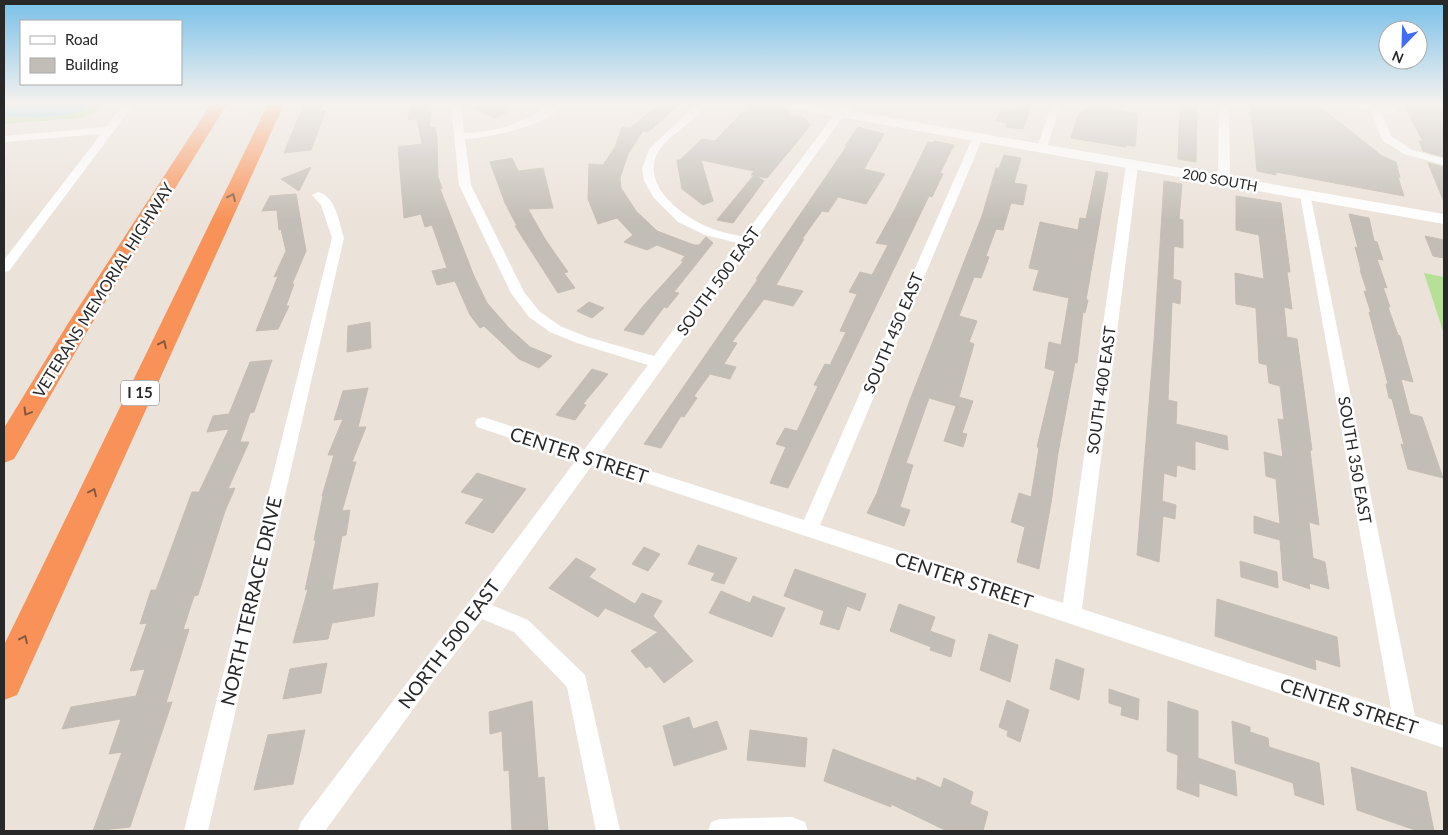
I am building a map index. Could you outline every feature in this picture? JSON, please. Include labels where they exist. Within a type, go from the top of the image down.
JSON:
[{"type":"highway","name":"VETERANS MEMORIAL HIGHWAY","points":[[4,452],[79,325],[194,143]]},
{"type":"highway","name":"I 15","points":[[4,683],[258,143]]},
{"type":"street","points":[[4,268],[99,143]]},
{"type":"street","points":[[461,143],[465,185],[518,293],[534,314],[555,329],[582,340],[659,363]]},
{"type":"street","points":[[660,143],[655,148],[648,168],[650,181],[658,196],[682,219],[709,232],[746,242]]},
{"type":"street","name":"SOUTH 500 EAST","points":[[588,458],[818,143]]},
{"type":"street","name":"SOUTH 450 EAST","points":[[809,530],[975,143]]},
{"type":"street","name":"200 SOUTH","points":[[1013,143],[1444,219]]},
{"type":"street","points":[[1042,148],[1044,143]]},
{"type":"street","points":[[1224,143],[1224,181]]},
{"type":"street","points":[[1394,143],[1408,152],[1444,162]]},
{"type":"street","name":"SOUTH 400 EAST","points":[[1071,615],[1132,164]]},
{"type":"street","name":"NORTH TERRACE DRIVE","points":[[196,831],[338,238],[327,204],[318,195]]},
{"type":"street","name":"SOUTH 350 EAST","points":[[1306,195],[1405,724]]},
{"type":"street","name":"CENTER STREET","points":[[483,423],[1444,737]]},
{"type":"street","name":"NORTH 500 EAST","points":[[310,831],[588,458]]},
{"type":"street","points":[[478,608],[521,626],[577,682],[608,831]]},
{"type":"street","points":[[720,831],[796,831]]},
{"type":"green space","points":[[1424,273],[1444,277],[1444,334]]},
{"type":"building","points":[[288,143],[314,143],[311,150],[284,153]]},
{"type":"building","points":[[437,143],[438,177],[442,188],[440,189],[474,276],[487,303],[509,328],[530,347],[552,356],[539,368],[519,359],[484,326],[480,328],[470,315],[455,281],[437,285],[432,271],[447,268],[432,225],[425,227],[421,214],[404,218],[398,147]]},
{"type":"building","points":[[616,143],[635,143],[628,154],[620,178],[621,188],[636,211],[657,231],[694,245],[699,245],[706,237],[713,243],[674,292],[679,293],[667,308],[664,307],[643,335],[624,330],[684,261],[681,261],[685,256],[657,245],[647,250],[624,242],[633,235],[617,218],[598,224],[588,199],[589,164],[603,165]]},
{"type":"building","points":[[698,143],[796,143],[767,178],[757,176],[764,181],[733,223],[717,220],[754,175],[751,175],[754,171],[701,160],[713,201],[703,205],[682,189],[677,160],[680,160]]},
{"type":"building","points":[[847,143],[879,143],[864,169],[885,174],[866,204],[838,197],[828,212],[822,211],[802,239],[804,239],[776,285],[803,291],[793,306],[764,299],[732,342],[737,343],[724,364],[736,367],[730,379],[710,374],[694,396],[697,398],[684,417],[681,416],[661,448],[644,444],[758,279],[756,279],[847,146],[845,146]]},
{"type":"building","points":[[928,143],[954,145],[940,173],[943,174],[932,197],[929,196],[788,488],[770,483],[786,447],[776,444],[785,428],[797,431],[818,386],[814,385],[825,364],[830,365],[846,332],[840,331],[857,294],[849,292],[860,272],[872,275],[888,245],[876,243]]},
{"type":"building","points":[[1101,143],[1135,143],[1135,146],[1126,145],[1126,147]]},
{"type":"building","points":[[1179,143],[1196,143],[1196,162],[1178,159]]},
{"type":"building","points":[[1254,143],[1366,143],[1382,156],[1396,162],[1404,196],[1276,172],[1276,175],[1257,171]]},
{"type":"building","points":[[1420,143],[1444,143],[1444,157],[1423,151]]},
{"type":"building","points":[[1004,155],[1021,158],[1014,183],[1027,185],[1023,205],[1011,203],[1003,230],[996,229],[986,256],[989,257],[981,278],[974,277],[959,316],[977,321],[969,342],[974,344],[959,397],[973,401],[962,433],[967,434],[963,447],[944,441],[956,406],[929,398],[906,463],[913,465],[900,507],[910,510],[904,526],[867,513],[877,493],[910,400],[982,216],[996,168],[999,168]]},
{"type":"building","points":[[512,158],[518,171],[543,168],[553,208],[528,209],[545,239],[568,272],[564,273],[575,288],[558,293],[515,226],[517,226],[505,203],[490,162]]},
{"type":"building","points":[[1428,163],[1444,167],[1444,202]]},
{"type":"building","points":[[311,167],[299,191],[281,179]]},
{"type":"building","points":[[1096,171],[1108,173],[1086,300],[1088,300],[1085,313],[1083,312],[1077,363],[1075,362],[1058,453],[1039,569],[1017,562],[1025,527],[1011,522],[1019,493],[1031,497],[1039,448],[1037,447],[1055,371],[1045,368],[1049,342],[1061,345],[1069,298],[1033,290],[1039,270],[1029,268],[1040,222],[1078,230],[1080,218],[1086,219]]},
{"type":"building","points":[[1164,181],[1182,184],[1179,219],[1183,220],[1183,248],[1174,246],[1173,279],[1181,281],[1180,304],[1172,302],[1168,400],[1177,402],[1176,424],[1227,436],[1228,450],[1195,441],[1195,470],[1177,465],[1176,477],[1164,473],[1162,501],[1176,505],[1175,519],[1163,516],[1159,562],[1137,555],[1154,341]]},
{"type":"building","points":[[296,194],[306,251],[292,284],[294,284],[286,306],[289,306],[278,329],[256,331],[278,276],[274,277],[286,251],[281,229],[279,230],[277,210],[262,211],[270,196]]},
{"type":"building","points":[[1236,196],[1281,203],[1290,272],[1287,272],[1292,309],[1284,307],[1287,337],[1297,339],[1312,450],[1310,450],[1319,525],[1309,522],[1313,558],[1325,562],[1329,589],[1309,583],[1310,589],[1283,580],[1280,540],[1254,533],[1254,516],[1280,524],[1276,479],[1266,476],[1264,452],[1283,457],[1278,419],[1284,420],[1280,386],[1269,383],[1267,365],[1259,363],[1256,308],[1236,304],[1235,273],[1264,279],[1259,235],[1236,230]]},
{"type":"building","points":[[1349,214],[1369,218],[1374,241],[1377,242],[1383,260],[1377,259],[1387,288],[1383,287],[1390,307],[1388,307],[1400,336],[1413,382],[1401,379],[1410,414],[1422,417],[1443,478],[1408,469],[1401,444],[1404,445],[1392,399],[1389,398],[1386,384],[1388,384],[1364,291],[1367,291],[1360,270],[1355,247],[1358,248]]},
{"type":"building","points":[[1425,236],[1444,240],[1444,258],[1433,256]]},
{"type":"building","points":[[589,302],[604,308],[592,318],[577,311]]},
{"type":"building","points":[[370,322],[371,348],[347,352],[348,326]]},
{"type":"building","points":[[272,360],[254,412],[250,413],[240,442],[249,442],[228,489],[235,488],[225,511],[198,595],[194,596],[183,630],[189,629],[166,703],[172,702],[130,827],[93,831],[122,752],[109,754],[121,719],[62,729],[71,707],[136,696],[145,669],[130,671],[147,623],[140,624],[151,590],[156,590],[192,492],[199,492],[229,429],[207,432],[213,416],[229,414],[250,362]]},
{"type":"building","points":[[592,369],[608,374],[583,404],[586,405],[575,420],[556,415]]},
{"type":"building","points":[[368,388],[358,427],[366,427],[352,462],[356,462],[342,511],[350,510],[346,535],[342,536],[332,590],[378,583],[374,616],[332,623],[328,639],[293,643],[308,589],[305,590],[316,540],[314,540],[322,496],[334,455],[328,455],[343,419],[334,420],[343,391]]},
{"type":"building","points":[[477,473],[526,489],[493,533],[465,523],[484,499],[461,492]]},
{"type":"building","points":[[698,545],[737,558],[724,584],[711,580],[715,573],[688,564]]},
{"type":"building","points":[[644,547],[660,554],[648,571],[632,564]]},
{"type":"building","points":[[576,558],[596,569],[589,577],[635,604],[642,593],[662,601],[653,616],[693,661],[664,683],[650,666],[646,668],[631,651],[658,632],[605,608],[598,617],[549,588]]},
{"type":"building","points":[[1240,561],[1277,572],[1278,588],[1241,577]]},
{"type":"building","points":[[795,569],[866,594],[860,611],[847,606],[839,630],[820,624],[824,611],[784,596]]},
{"type":"building","points":[[721,591],[750,603],[753,596],[785,608],[772,637],[709,613]]},
{"type":"building","points":[[1217,599],[1337,637],[1340,667],[1315,659],[1316,670],[1215,636]]},
{"type":"building","points":[[899,604],[935,617],[930,631],[955,640],[951,657],[930,650],[931,647],[890,631]]},
{"type":"building","points":[[989,634],[1018,645],[1010,682],[980,670]]},
{"type":"building","points":[[1056,659],[1084,669],[1079,700],[1050,689]]},
{"type":"building","points":[[327,663],[321,693],[283,699],[290,669]]},
{"type":"building","points":[[1109,689],[1139,699],[1138,720],[1121,715],[1122,707],[1109,703]]},
{"type":"building","points":[[1007,700],[1029,710],[1020,742],[1007,736],[1008,731],[999,727]]},
{"type":"building","points":[[532,701],[538,778],[544,777],[548,831],[512,831],[509,770],[504,771],[502,731],[490,734],[489,712]]},
{"type":"building","points":[[1168,701],[1198,711],[1198,758],[1235,771],[1237,796],[1199,783],[1199,797],[1177,789],[1178,755],[1167,751]]},
{"type":"building","points":[[689,717],[693,729],[717,721],[727,749],[674,766],[663,726]]},
{"type":"building","points":[[1232,721],[1250,727],[1250,732],[1268,738],[1269,747],[1319,763],[1324,805],[1295,795],[1293,783],[1235,763]]},
{"type":"building","points":[[305,730],[293,784],[254,790],[268,735]]},
{"type":"building","points":[[750,730],[807,738],[805,767],[747,760]]},
{"type":"building","points":[[833,749],[916,781],[917,777],[941,788],[944,778],[973,792],[970,804],[988,812],[983,831],[947,831],[891,804],[891,807],[824,781]]},
{"type":"building","points":[[1351,767],[1426,792],[1434,831],[1418,831],[1357,810]]}]
